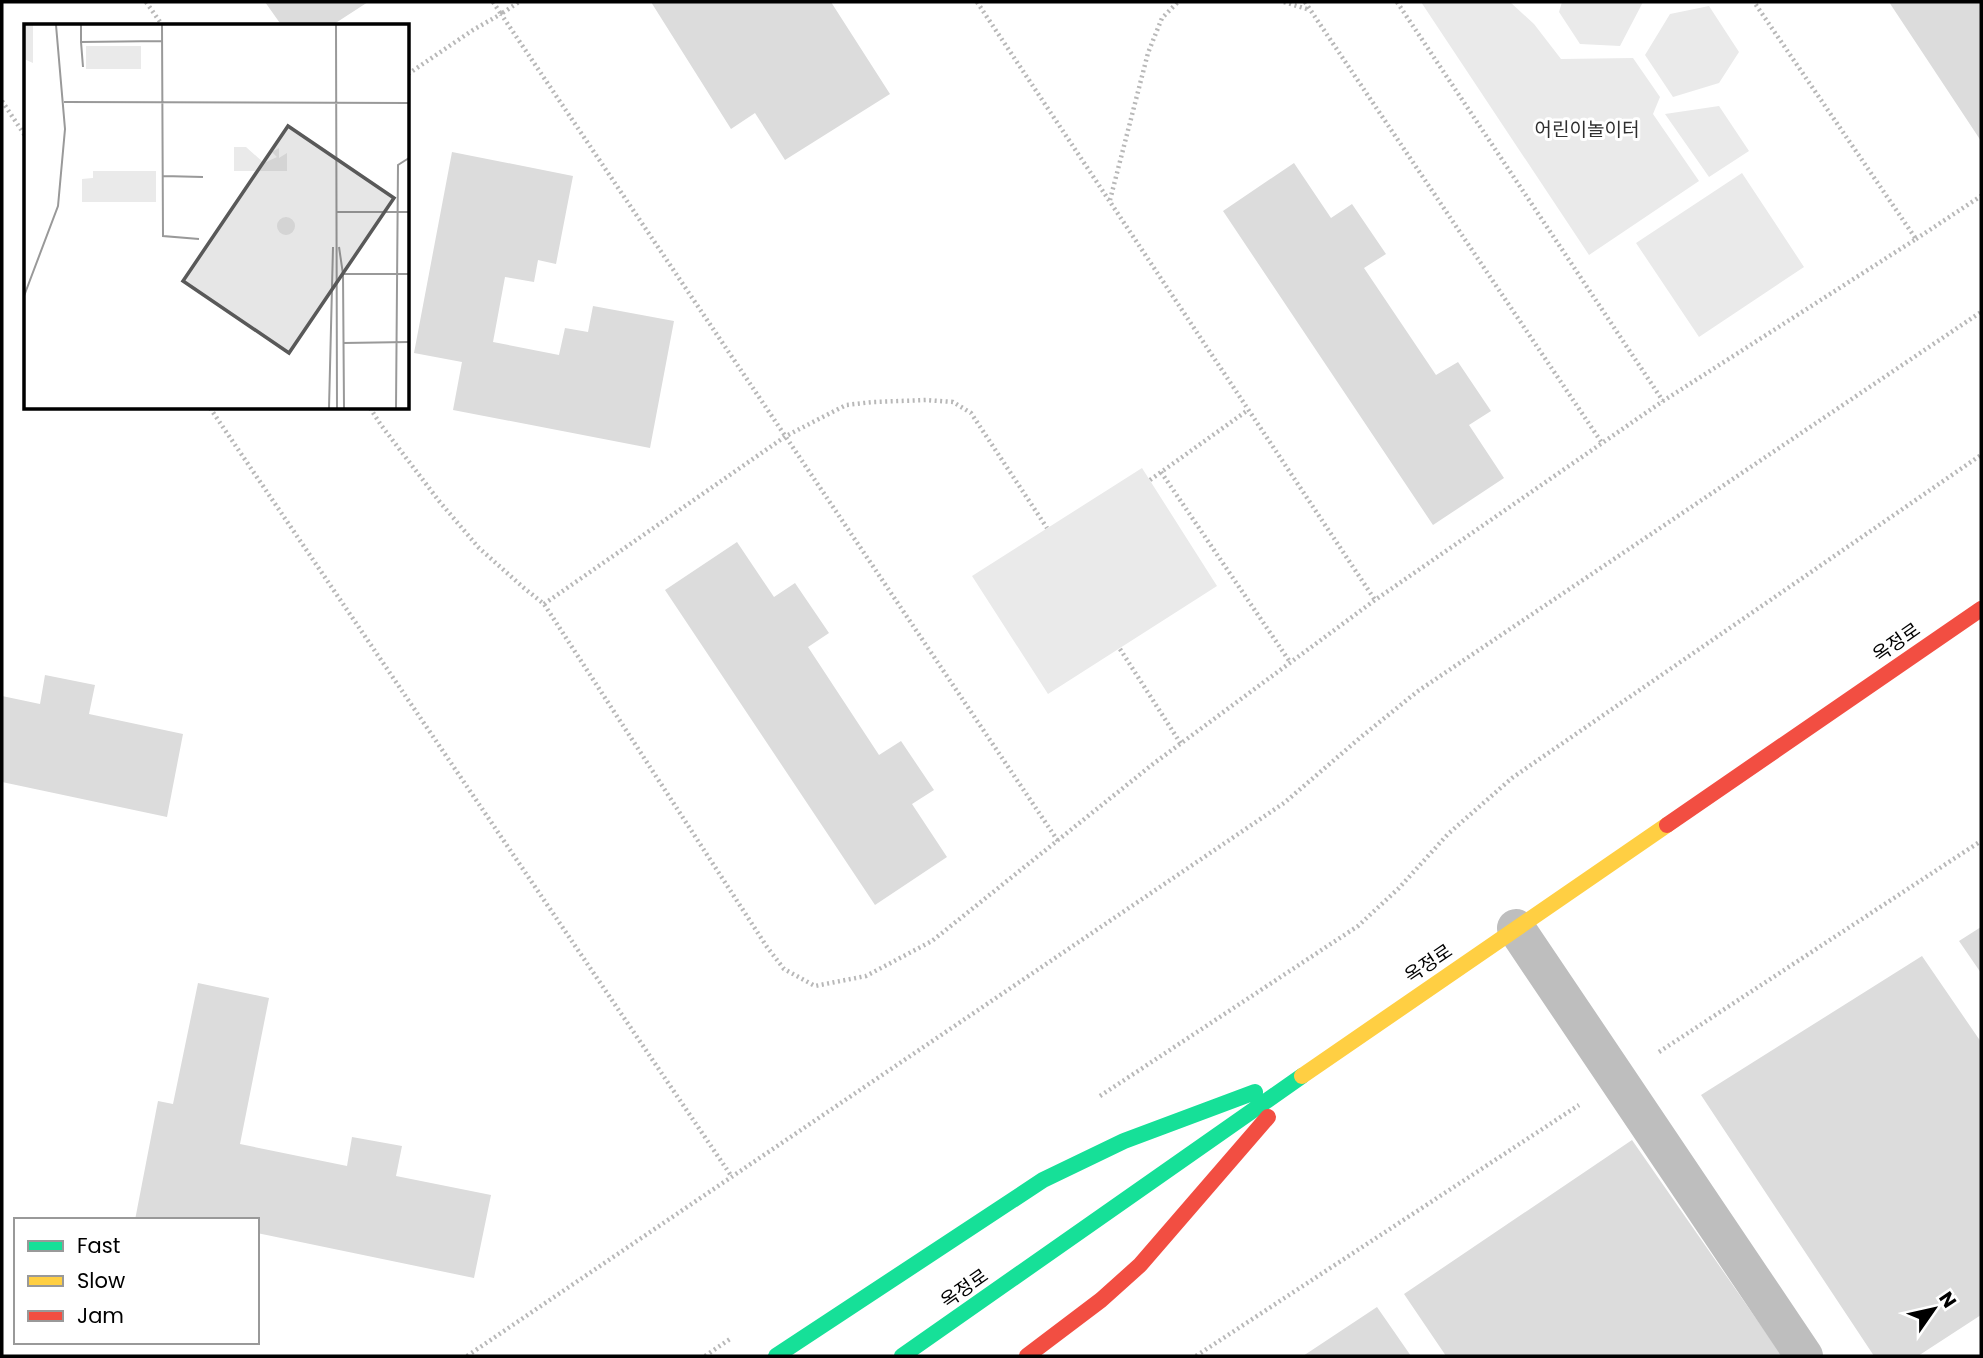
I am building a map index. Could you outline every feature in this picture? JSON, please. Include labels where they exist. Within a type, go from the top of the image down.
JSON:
[{"type":"main road","name":"옥정로","points":[[902,1356],[1306,1073],[1981,608]]},
{"type":"main road","points":[[776,1356],[1043,1180],[1124,1141],[1306,1073]]},
{"type":"main road","points":[[1027,1356],[1101,1300],[1140,1265],[1306,1073]]},
{"type":"street","points":[[1516,928],[1804,1356]]},
{"type":"path","points":[[146,2],[162,24]]},
{"type":"path","points":[[492,2],[1058,841]]},
{"type":"path","points":[[410,73],[519,2]]},
{"type":"path","points":[[977,2],[1375,600]]},
{"type":"path","points":[[1110,201],[1147,52],[1162,18],[1178,2]]},
{"type":"path","points":[[1284,2],[1311,11]]},
{"type":"path","points":[[1305,2],[1602,443]]},
{"type":"path","points":[[1397,2],[1662,401]]},
{"type":"path","points":[[1754,2],[1916,239]]},
{"type":"path","points":[[2,101],[24,134]]},
{"type":"path","points":[[371,410],[439,501],[479,548],[544,604],[767,947],[784,969],[815,986],[866,976],[932,941],[1181,744],[1375,600],[1662,401],[1981,196]]},
{"type":"path","points":[[467,1356],[1284,803],[1418,691],[1981,312]]},
{"type":"path","points":[[544,604],[786,436],[846,405],[899,401],[953,402],[971,413],[1047,528]]},
{"type":"path","points":[[211,410],[732,1177]]},
{"type":"path","points":[[1150,480],[1248,410]]},
{"type":"path","points":[[1090,1102],[1358,926],[1399,888],[1448,834],[1512,778],[1981,455]]},
{"type":"path","points":[[1161,472],[1290,663]]},
{"type":"path","points":[[1120,649],[1181,744]]},
{"type":"path","points":[[705,1356],[740,1333]]},
{"type":"green space","name":"어린이놀이터","points":[[1421,2],[1510,2],[1534,24],[1561,59],[1633,58],[1660,97],[1653,114],[1699,181],[1589,255]]},
{"type":"green space","points":[[1562,2],[1643,2],[1620,46],[1580,44],[1559,12]]},
{"type":"green space","points":[[1709,6],[1739,52],[1719,83],[1673,97],[1645,55],[1670,14]]},
{"type":"green space","points":[[1719,106],[1749,151],[1709,177],[1665,114]]},
{"type":"green space","points":[[1742,173],[1804,267],[1699,337],[1636,243]]},
{"type":"green space","points":[[1142,468],[1217,586],[1048,694],[972,576]]},
{"type":"building","points":[[265,2],[368,2],[334,24],[281,24]]},
{"type":"building","points":[[651,2],[831,2],[890,94],[785,160],[755,113],[731,129]]},
{"type":"building","points":[[1889,2],[1981,2],[1981,141]]},
{"type":"building","points":[[452,152],[573,176],[556,264],[538,260],[534,282],[505,277],[493,342],[559,355],[565,328],[588,332],[593,306],[674,321],[650,448],[453,410],[462,362],[414,353]]},
{"type":"building","points":[[1294,163],[1331,218],[1352,204],[1386,254],[1364,268],[1436,375],[1458,362],[1491,411],[1469,425],[1504,478],[1433,525],[1223,211]]},
{"type":"building","points":[[737,542],[774,597],[795,583],[829,633],[808,647],[879,755],[901,741],[934,790],[912,804],[947,857],[875,905],[665,590]]},
{"type":"building","points":[[45,675],[95,685],[89,714],[183,734],[167,817],[2,782],[2,696],[40,704]]},
{"type":"building","points":[[1981,927],[1981,973],[1959,941]]},
{"type":"building","points":[[1922,956],[1981,1042],[1981,1315],[1918,1356],[1874,1356],[1701,1095]]},
{"type":"building","points":[[198,983],[269,998],[240,1144],[347,1166],[352,1137],[402,1146],[396,1176],[491,1195],[474,1278],[259,1233],[259,1218],[135,1218],[158,1101],[173,1104]]},
{"type":"building","points":[[1632,1140],[1782,1356],[1446,1356],[1404,1294]]},
{"type":"building","points":[[1377,1307],[1411,1356],[1303,1356]]},
{"type":"traffic: fast","points":[[902,1356],[1302,1076]]},
{"type":"traffic: fast","points":[[776,1356],[1043,1180],[1124,1141],[1255,1092]]},
{"type":"traffic: slow","points":[[1302,1076],[1667,825]]},
{"type":"traffic: jam","points":[[1667,825],[1981,609]]},
{"type":"traffic: jam","points":[[1027,1356],[1101,1300],[1140,1265],[1268,1117]]}]
